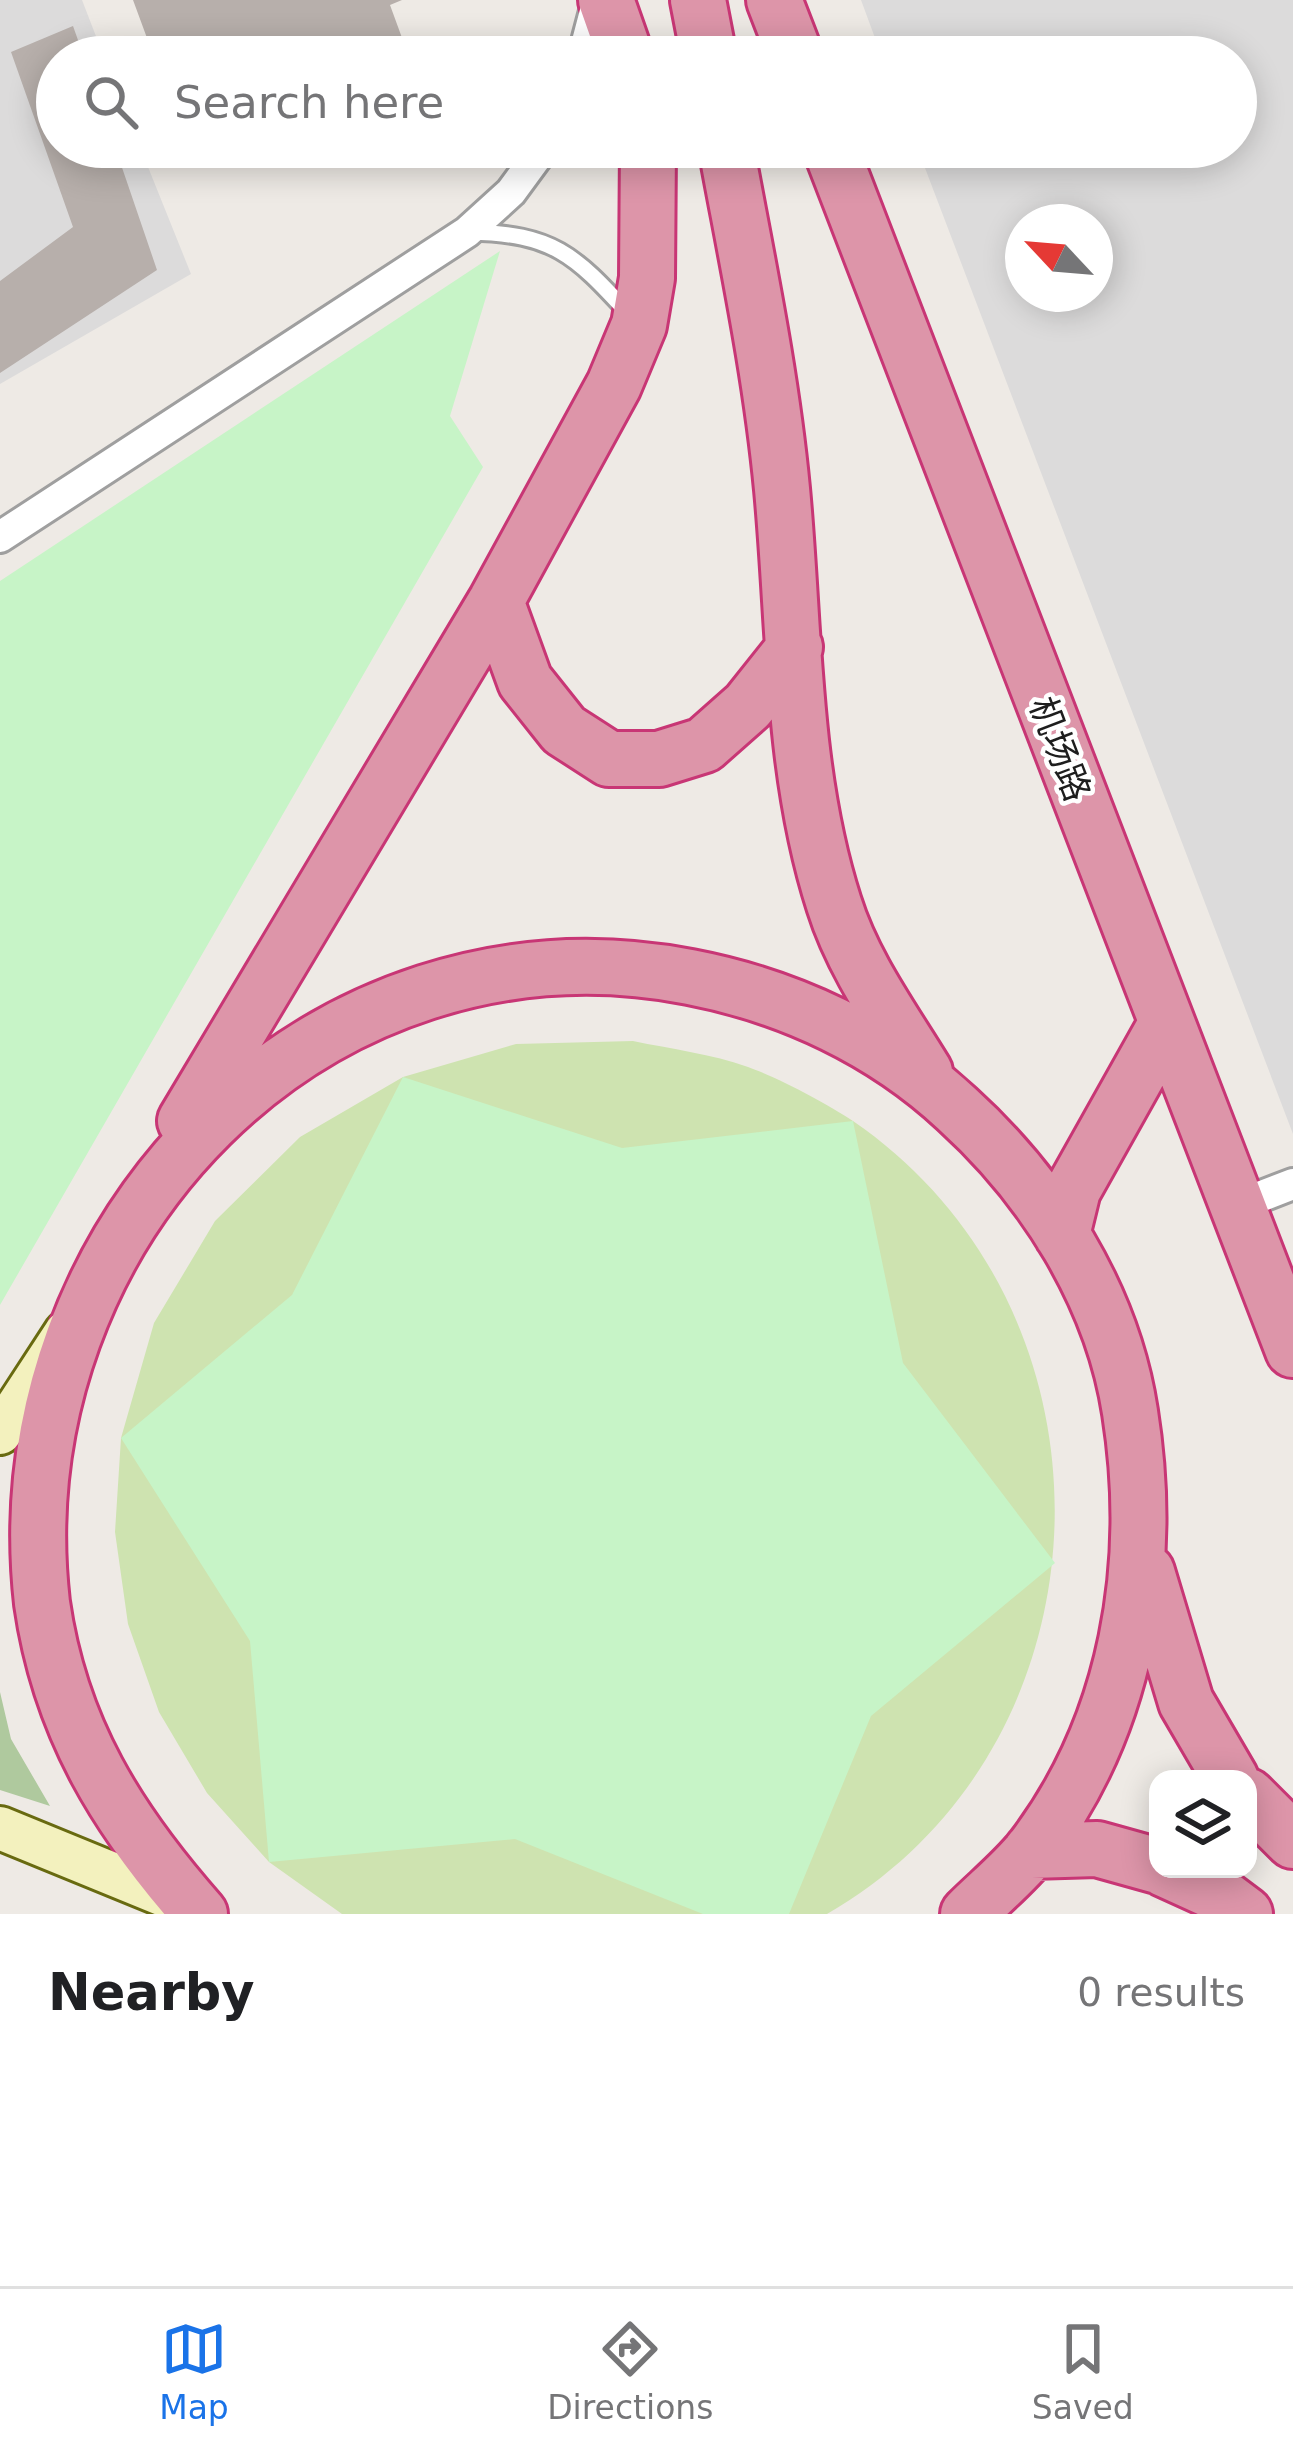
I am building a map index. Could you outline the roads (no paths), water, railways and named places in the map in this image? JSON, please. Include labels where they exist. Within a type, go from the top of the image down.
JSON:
[{"type":"highway","points":[[602,0],[617,36]]},
{"type":"highway","points":[[638,0],[641,36]]},
{"type":"highway","points":[[698,0],[705,36]]},
{"type":"highway","points":[[737,0],[743,36]]},
{"type":"highway","points":[[774,0],[788,36]]},
{"type":"highway","points":[[198,1911],[143,1850],[96,1774],[63,1691],[42,1604],[36,1515],[44,1426],[66,1340],[123,1223],[496,601],[604,404],[639,325],[647,278],[648,168]]},
{"type":"highway","points":[[730,168],[766,345]]},
{"type":"highway","points":[[756,168],[766,345],[804,759],[816,833],[835,906],[861,968],[936,1089]]},
{"type":"highway","name":"机场路","points":[[838,168],[1293,1350]]},
{"type":"highway","points":[[496,601],[525,681],[564,730],[609,759],[659,759],[704,745],[748,706],[795,647]]},
{"type":"highway","points":[[123,1223],[196,1133],[286,1058],[372,1012],[426,992],[501,974],[579,967],[637,969],[732,985],[823,1019],[875,1046],[936,1089],[991,1139],[1062,1235],[1108,1329],[1128,1400],[1139,1474],[1140,1548],[1130,1629],[1108,1708],[1075,1782],[1031,1851],[968,1914]]},
{"type":"highway","points":[[1062,1235],[1073,1190],[1166,1024]]},
{"type":"highway","points":[[1140,1548],[1186,1702],[1226,1770]]},
{"type":"highway","points":[[1257,1805],[1293,1840]]},
{"type":"highway","points":[[1031,1851],[1097,1849],[1149,1864]]},
{"type":"highway","points":[[1183,1878],[1217,1893],[1244,1914]]},
{"type":"main road","points":[[0,1432],[77,1316]]},
{"type":"main road","points":[[0,1828],[198,1911]]},
{"type":"street","points":[[591,36],[602,0]]},
{"type":"street","points":[[0,537],[467,232],[511,192],[529,168]]},
{"type":"street","points":[[1235,1206],[1293,1184]]},
{"type":"lane","points":[[467,232],[512,233],[557,247],[587,268],[639,325]]}]
